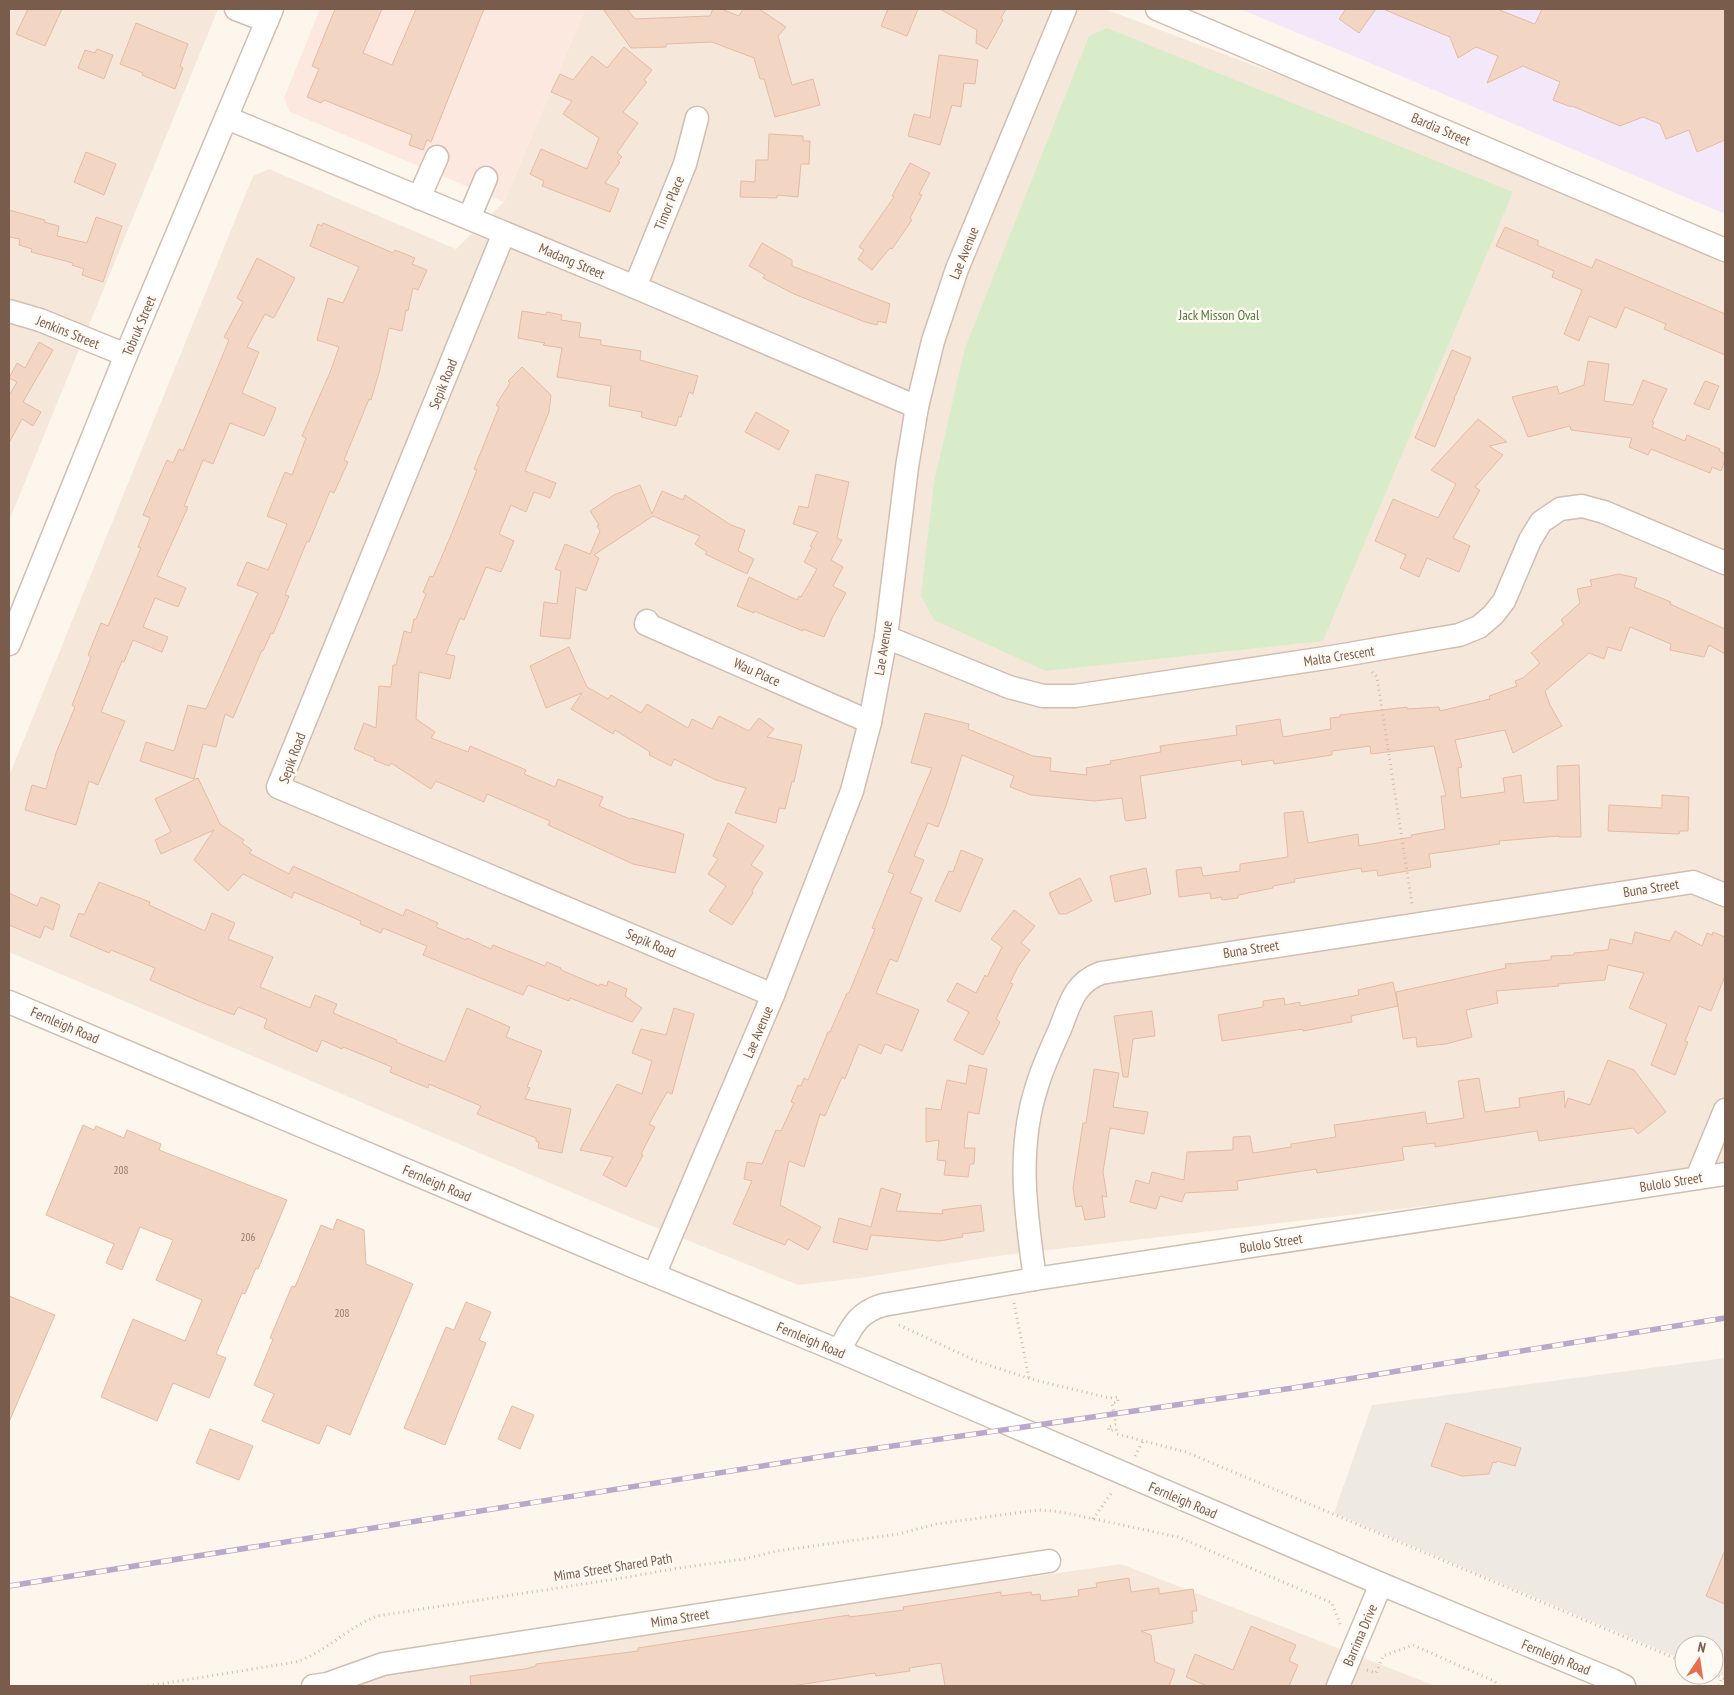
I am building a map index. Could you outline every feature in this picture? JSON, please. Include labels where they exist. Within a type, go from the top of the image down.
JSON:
[{"type":"street","points":[[236,9],[269,15]]},
{"type":"street","name":"Lae Avenue","points":[[654,1275],[774,995],[852,791],[870,722],[886,637],[907,467],[917,407],[933,340],[957,269],[1065,9]]},
{"type":"street","name":"Bardia Street","points":[[1157,9],[1725,250]]},
{"type":"street","name":"Tobruk Street","points":[[9,644],[126,355],[269,15]]},
{"type":"street","name":"Madang Street","points":[[227,118],[635,287],[917,407]]},
{"type":"street","name":"Timor Place","points":[[635,287],[685,164],[697,118]]},
{"type":"street","points":[[419,198],[437,157]]},
{"type":"street","points":[[469,218],[486,178]]},
{"type":"street","name":"Sepik Road","points":[[504,233],[278,787],[774,995]]},
{"type":"street","name":"Jenkins Street","points":[[9,311],[40,320],[126,355]]},
{"type":"street","name":"Malta Crescent","points":[[886,637],[1009,686],[1042,696],[1075,696],[1459,635],[1479,627],[1493,615],[1504,601],[1530,540],[1541,522],[1560,509],[1582,506],[1604,512],[1725,563]]},
{"type":"street","name":"Wau Place","points":[[647,621],[646,624],[870,722]]},
{"type":"street","name":"Buna Street","points":[[1035,1279],[1024,1203],[1024,1163],[1028,1123],[1039,1079],[1072,1000],[1080,984],[1088,978],[1101,973],[1693,882],[1725,895]]},
{"type":"street","name":"Fernleigh Road","points":[[9,1002],[839,1352],[1381,1584],[1618,1683],[1634,1686]]},
{"type":"street","points":[[1697,1178],[1725,1110]]},
{"type":"street","name":"Bulolo Street","points":[[870,1308],[1035,1279],[1725,1174]]},
{"type":"street","points":[[839,1352],[855,1322],[870,1308]]},
{"type":"street","name":"Mima Street","points":[[313,1686],[327,1684],[382,1664],[1049,1561]]},
{"type":"street","name":"Barrima Drive","points":[[1338,1686],[1381,1584]]},
{"type":"path","points":[[1360,652],[1362,663],[1377,676],[1415,924]]},
{"type":"path","points":[[1012,1298],[1030,1378]]},
{"type":"path","points":[[870,1308],[896,1323],[976,1361],[1030,1378],[1109,1398],[1118,1397],[1118,1402],[1112,1403],[1116,1424],[1108,1426],[1109,1431],[1116,1429],[1117,1434],[1186,1452],[1674,1658]]},
{"type":"path","points":[[1093,1519],[1125,1475]]},
{"type":"path","name":"Mima Street Shared Path","points":[[148,1686],[296,1662],[309,1658],[356,1625],[385,1614],[744,1559],[777,1551],[899,1534],[936,1524],[991,1515],[1038,1510],[1054,1511],[1178,1537],[1332,1603],[1342,1629]]},
{"type":"path","points":[[1348,1664],[1376,1673],[1383,1656],[1413,1645],[1494,1681],[1499,1686]]},
{"type":"shaded area","points":[[9,9],[218,9],[9,521]]},
{"type":"shaded area","points":[[320,9],[585,9],[504,202],[290,112],[284,98]]},
{"type":"shaded area","points":[[585,9],[1105,9],[1538,173],[1725,254],[1725,1170],[997,1256],[867,1277],[798,1285],[632,1218],[9,952],[9,776],[253,176],[269,169],[456,249],[504,202]]},
{"type":"shaded area","points":[[1240,9],[1725,9],[1725,214],[1368,62]]},
{"type":"shaded area","points":[[1725,1358],[1725,1677],[1724,1635],[1674,1635],[1674,1656],[1334,1513],[1372,1405]]},
{"type":"shaded area","points":[[1121,1564],[1436,1686],[317,1686],[408,1666]]},
{"type":"green space","name":"Jack Misson Oval","points":[[1107,28],[1513,192],[1323,641],[1046,671],[934,620],[921,596],[934,482],[965,348],[1089,36]]},
{"type":"building","points":[[28,9],[62,9],[45,46],[16,34]]},
{"type":"building","points":[[335,9],[382,9],[363,53],[392,65],[416,9],[484,9],[431,142],[427,140],[423,150],[409,145],[412,135],[324,100],[321,103],[307,97],[319,69],[312,66]]},
{"type":"building","points":[[603,9],[627,9],[635,19],[710,16],[713,9],[721,9],[739,16],[743,9],[759,9],[786,27],[778,36],[792,85],[813,79],[820,105],[775,117],[764,79],[760,79],[754,58],[712,42],[666,44],[666,47],[631,48]]},
{"type":"building","points":[[888,9],[918,9],[907,36],[881,26]]},
{"type":"building","points":[[940,9],[1006,9],[1001,18],[1003,20],[987,49],[976,43],[977,30]]},
{"type":"building","points":[[1346,9],[1376,9],[1359,33],[1339,19]]},
{"type":"building","points":[[1383,9],[1497,9],[1535,24],[1542,9],[1725,9],[1725,140],[1697,152],[1689,130],[1666,139],[1660,124],[1643,117],[1620,126],[1553,100],[1560,82],[1523,66],[1487,83],[1498,56],[1476,47],[1458,58],[1450,37]]},
{"type":"building","points":[[136,23],[188,44],[180,66],[183,68],[175,89],[120,64]]},
{"type":"building","points":[[624,47],[652,70],[644,80],[647,82],[623,112],[638,123],[617,153],[622,157],[618,161],[620,162],[605,183],[619,189],[610,212],[542,186],[544,181],[530,174],[541,149],[587,169],[599,138],[563,114],[572,101],[551,92],[560,74],[573,80],[592,56],[607,68]]},
{"type":"building","points":[[97,49],[113,55],[104,79],[78,68],[85,50],[95,53]]},
{"type":"building","points":[[939,55],[978,60],[975,84],[964,83],[961,107],[952,105],[940,145],[908,136],[914,114],[930,118]]},
{"type":"building","points":[[769,134],[803,136],[803,141],[810,141],[809,164],[801,164],[798,197],[777,195],[777,198],[740,197],[741,181],[755,182],[756,160],[768,160]]},
{"type":"building","points":[[86,152],[116,164],[104,195],[74,182]]},
{"type":"building","points":[[910,163],[930,173],[919,194],[922,195],[910,218],[912,220],[892,249],[890,248],[872,270],[858,259],[864,250],[859,247],[894,197],[892,196]]},
{"type":"building","points":[[9,210],[59,226],[57,236],[87,243],[96,217],[122,226],[103,282],[82,275],[84,269],[72,265],[73,263],[31,252],[32,249],[19,245],[20,239],[9,237]]},
{"type":"building","points":[[323,223],[393,253],[395,250],[415,258],[412,264],[427,270],[418,290],[413,288],[402,331],[389,328],[371,400],[369,399],[344,460],[348,462],[334,493],[330,491],[309,542],[307,541],[285,595],[289,596],[273,634],[271,633],[262,650],[233,718],[225,714],[216,747],[203,744],[194,779],[140,761],[146,742],[174,751],[188,705],[206,709],[258,593],[237,585],[247,562],[268,570],[287,524],[267,516],[285,472],[292,475],[306,438],[302,436],[339,347],[317,340],[328,298],[343,303],[359,267],[310,246],[318,224],[322,226]]},
{"type":"building","points":[[1505,227],[1539,241],[1537,245],[1592,268],[1596,259],[1725,314],[1725,355],[1664,329],[1666,324],[1625,307],[1616,328],[1589,316],[1579,341],[1564,334],[1582,290],[1552,277],[1554,271],[1496,246]]},
{"type":"building","points":[[762,243],[792,260],[792,266],[890,304],[886,323],[878,321],[877,325],[865,322],[794,294],[763,278],[765,275],[749,266]]},
{"type":"building","points":[[257,258],[295,278],[275,316],[273,318],[265,314],[247,347],[259,352],[242,393],[276,408],[271,421],[264,436],[230,423],[213,464],[203,460],[184,506],[188,507],[157,576],[186,588],[178,607],[155,598],[143,627],[168,637],[162,652],[133,640],[124,662],[122,661],[101,712],[125,721],[98,785],[89,781],[76,825],[25,810],[32,785],[46,789],[56,753],[75,707],[72,705],[91,657],[88,655],[101,623],[108,626],[141,548],[138,547],[150,518],[143,515],[167,460],[173,463],[179,449],[183,451],[229,340],[224,337],[243,302],[237,298]]},
{"type":"building","points":[[522,311],[546,315],[547,312],[562,315],[561,320],[581,323],[579,337],[601,340],[601,345],[641,351],[640,360],[698,376],[693,394],[689,392],[676,426],[641,417],[642,412],[609,406],[611,386],[557,377],[562,348],[518,338]]},
{"type":"building","points":[[39,342],[53,350],[23,402],[41,412],[33,426],[22,419],[9,443],[9,394],[17,382],[9,378],[17,363],[25,368]]},
{"type":"building","points":[[1452,350],[1471,358],[1435,447],[1415,438]]},
{"type":"building","points":[[1588,361],[1609,364],[1604,401],[1633,405],[1643,380],[1667,389],[1652,422],[1654,422],[1652,427],[1685,441],[1687,435],[1720,449],[1719,451],[1725,454],[1721,471],[1712,467],[1710,473],[1651,449],[1648,455],[1629,447],[1632,438],[1571,430],[1570,426],[1528,437],[1512,397],[1557,386],[1559,394],[1584,385]]},
{"type":"building","points":[[522,367],[551,395],[549,412],[525,471],[556,483],[550,498],[534,492],[526,512],[511,505],[499,534],[514,541],[501,572],[486,567],[464,620],[460,618],[446,654],[455,656],[450,679],[419,672],[416,719],[435,732],[431,738],[468,752],[470,746],[526,770],[524,774],[555,787],[558,779],[603,797],[599,806],[630,819],[684,834],[675,873],[633,864],[548,825],[550,821],[487,794],[484,802],[436,781],[431,789],[391,763],[389,766],[354,749],[364,723],[376,728],[379,686],[391,687],[393,665],[396,665],[404,631],[411,633],[414,619],[416,619],[426,594],[423,592],[430,576],[433,577],[454,528],[477,470],[474,469],[499,407],[496,405],[510,383],[508,381]]},
{"type":"building","points":[[1705,381],[1719,386],[1709,410],[1694,404]]},
{"type":"building","points":[[756,412],[789,431],[779,450],[745,432]]},
{"type":"building","points":[[1478,419],[1507,442],[1489,446],[1503,455],[1475,487],[1480,490],[1453,538],[1470,546],[1459,572],[1427,558],[1419,577],[1400,568],[1406,555],[1375,541],[1393,499],[1438,518],[1456,484],[1431,470]]},
{"type":"building","points":[[816,474],[849,482],[837,538],[842,540],[831,560],[843,567],[833,586],[846,593],[824,637],[737,606],[749,577],[797,600],[799,596],[801,597],[817,569],[804,562],[818,532],[793,524],[799,506],[808,508]]},
{"type":"building","points":[[640,485],[652,514],[662,491],[683,500],[685,495],[731,525],[745,530],[738,551],[754,559],[747,574],[705,554],[707,552],[695,544],[700,536],[653,516],[594,555],[599,558],[586,591],[576,587],[570,639],[540,636],[544,602],[557,604],[561,571],[555,569],[565,544],[590,554],[600,531],[597,526],[599,525],[590,511],[614,495]]},
{"type":"building","points":[[1619,574],[1637,578],[1634,587],[1671,602],[1670,604],[1725,629],[1725,654],[1709,645],[1704,657],[1670,650],[1671,644],[1630,627],[1621,651],[1608,647],[1604,659],[1589,653],[1545,691],[1550,705],[1562,726],[1513,753],[1505,730],[1455,740],[1462,767],[1458,768],[1461,798],[1505,792],[1503,778],[1521,775],[1524,803],[1558,800],[1557,766],[1579,765],[1581,837],[1559,836],[1499,841],[1500,844],[1429,854],[1431,867],[1378,876],[1377,870],[1362,872],[1361,868],[1294,879],[1295,882],[1238,895],[1238,898],[1222,900],[1221,897],[1211,899],[1210,893],[1179,897],[1176,870],[1201,867],[1203,876],[1240,871],[1240,864],[1288,857],[1284,813],[1303,811],[1308,843],[1358,834],[1359,846],[1445,829],[1441,796],[1446,796],[1434,746],[1371,754],[1370,746],[1332,751],[1332,755],[1274,764],[1273,760],[1242,765],[1241,760],[1140,776],[1146,818],[1127,821],[1125,820],[1122,798],[1095,801],[1031,795],[1010,787],[1014,776],[962,755],[938,827],[928,823],[914,856],[924,860],[910,893],[922,898],[897,962],[890,959],[876,993],[919,1010],[902,1051],[885,1044],[881,1054],[859,1044],[845,1079],[842,1077],[825,1116],[820,1114],[804,1167],[789,1161],[780,1205],[821,1227],[808,1250],[788,1239],[785,1245],[733,1224],[752,1181],[744,1179],[747,1162],[762,1164],[776,1130],[781,1131],[794,1103],[791,1102],[798,1085],[801,1086],[804,1078],[808,1080],[828,1032],[830,1032],[847,993],[849,993],[875,929],[872,928],[894,874],[888,872],[932,768],[911,763],[925,713],[969,724],[968,729],[1033,756],[1051,758],[1050,771],[1087,775],[1086,768],[1111,764],[1110,761],[1161,752],[1160,746],[1237,735],[1236,726],[1280,719],[1283,737],[1331,729],[1330,718],[1340,717],[1340,715],[1407,707],[1407,709],[1439,707],[1440,711],[1490,699],[1489,696],[1517,686],[1515,681],[1523,678],[1540,663],[1531,653],[1564,624],[1561,620],[1580,603],[1577,589],[1592,586],[1590,580]]},
{"type":"building","points":[[569,647],[587,687],[608,699],[611,695],[641,713],[647,704],[688,728],[692,719],[712,729],[719,716],[749,731],[759,718],[774,729],[767,737],[802,745],[794,782],[792,781],[785,809],[779,808],[776,823],[735,813],[746,788],[716,780],[674,759],[671,766],[649,755],[650,752],[615,730],[613,734],[571,709],[582,693],[546,708],[530,666]]},
{"type":"building","points":[[198,778],[220,824],[244,840],[242,843],[252,850],[249,853],[289,874],[293,866],[403,916],[406,909],[438,923],[436,927],[466,940],[467,938],[491,949],[493,945],[545,966],[547,962],[599,986],[600,984],[607,986],[608,981],[627,989],[625,996],[642,1008],[632,1022],[570,998],[569,1001],[528,985],[523,995],[423,955],[427,946],[383,928],[381,933],[360,924],[361,921],[294,892],[292,898],[243,874],[228,891],[194,860],[214,830],[161,854],[155,840],[171,832],[155,799]]},
{"type":"building","points":[[1662,795],[1689,797],[1688,831],[1680,831],[1679,834],[1608,831],[1609,805],[1662,808]]},
{"type":"building","points":[[728,823],[764,846],[751,865],[763,873],[752,891],[753,893],[732,925],[709,911],[726,886],[708,874],[718,859],[713,856]]},
{"type":"building","points":[[961,850],[983,859],[960,912],[935,901],[949,871],[953,872]]},
{"type":"building","points":[[1146,868],[1151,894],[1115,902],[1110,876]]},
{"type":"building","points":[[1080,878],[1092,901],[1066,914],[1059,914],[1049,893]]},
{"type":"building","points":[[99,882],[150,902],[149,905],[205,931],[212,913],[235,923],[228,939],[273,957],[260,987],[310,1008],[315,995],[337,1004],[333,1013],[445,1062],[467,1008],[510,1027],[506,1037],[542,1051],[527,1087],[530,1088],[525,1099],[571,1109],[562,1153],[538,1148],[539,1142],[536,1141],[536,1138],[477,1114],[481,1106],[429,1084],[428,1088],[390,1072],[392,1067],[322,1040],[317,1052],[264,1028],[267,1019],[238,1007],[234,1015],[196,1000],[150,980],[155,968],[111,950],[109,953],[70,936],[79,913],[84,915]]},
{"type":"building","points":[[9,893],[37,906],[41,897],[60,905],[53,930],[45,926],[40,938],[9,925]]},
{"type":"building","points":[[1014,910],[1035,926],[1021,943],[1030,950],[1019,965],[1010,983],[1013,984],[996,1019],[1000,1022],[983,1055],[954,1040],[969,1012],[947,1001],[957,983],[976,993],[985,975],[987,977],[1002,947],[991,939]]},
{"type":"building","points":[[1675,931],[1702,946],[1707,933],[1712,935],[1713,932],[1725,937],[1725,976],[1711,1011],[1699,1006],[1685,1041],[1688,1042],[1675,1075],[1651,1065],[1667,1024],[1629,1008],[1644,973],[1608,965],[1605,980],[1496,991],[1498,1003],[1466,1010],[1472,1037],[1446,1044],[1417,1047],[1416,1037],[1403,1039],[1396,992],[1506,968],[1505,964],[1551,960],[1551,956],[1608,950],[1610,939],[1632,944],[1635,932],[1670,941]]},
{"type":"building","points":[[1393,982],[1398,1006],[1351,1016],[1352,1022],[1303,1031],[1303,1029],[1222,1041],[1218,1015],[1263,1007],[1263,1001],[1284,998],[1285,1005],[1300,1002],[1300,1006],[1359,995],[1358,990]]},
{"type":"building","points":[[674,1008],[694,1014],[672,1094],[667,1092],[649,1124],[655,1127],[626,1187],[603,1175],[613,1157],[580,1150],[617,1084],[642,1094],[652,1061],[632,1053],[641,1029],[666,1035]]},
{"type":"building","points":[[1152,1011],[1155,1036],[1133,1039],[1128,1077],[1123,1077],[1114,1016]]},
{"type":"building","points":[[1608,1060],[1634,1070],[1666,1112],[1638,1134],[1633,1128],[1539,1141],[1537,1131],[1435,1147],[1435,1143],[1402,1147],[1404,1160],[1317,1173],[1316,1169],[1237,1181],[1238,1190],[1185,1193],[1182,1202],[1160,1196],[1156,1209],[1130,1202],[1136,1180],[1149,1184],[1152,1172],[1184,1180],[1187,1152],[1233,1150],[1233,1137],[1250,1136],[1253,1153],[1291,1147],[1291,1144],[1336,1137],[1334,1125],[1425,1112],[1427,1124],[1464,1118],[1458,1081],[1479,1078],[1485,1112],[1520,1107],[1519,1098],[1564,1091],[1565,1108],[1568,1098],[1590,1105]]},
{"type":"building","points":[[969,1065],[987,1069],[979,1114],[968,1112],[964,1148],[975,1148],[974,1164],[970,1164],[968,1177],[944,1175],[946,1161],[937,1160],[939,1140],[926,1142],[926,1108],[941,1110],[947,1080],[966,1084]]},
{"type":"building","points":[[1094,1069],[1119,1073],[1113,1107],[1148,1112],[1144,1134],[1110,1128],[1103,1172],[1107,1197],[1102,1196],[1105,1217],[1085,1220],[1082,1206],[1076,1207],[1073,1188],[1083,1123],[1086,1123]]},
{"type":"building","points":[[83,1125],[94,1130],[96,1126],[124,1138],[127,1130],[161,1144],[159,1150],[287,1200],[258,1269],[256,1268],[245,1294],[242,1293],[216,1354],[226,1358],[209,1398],[173,1383],[157,1421],[101,1397],[133,1319],[185,1341],[202,1300],[156,1280],[173,1240],[140,1227],[122,1270],[106,1263],[114,1244],[46,1215]]},
{"type":"building","points":[[881,1188],[901,1194],[896,1211],[943,1214],[942,1210],[981,1205],[984,1231],[962,1234],[963,1237],[939,1241],[871,1235],[867,1250],[833,1242],[839,1218],[871,1227]]},
{"type":"building","points":[[337,1219],[364,1230],[366,1264],[413,1284],[350,1435],[327,1425],[319,1444],[262,1421],[274,1394],[254,1385],[273,1339],[270,1338],[292,1286],[295,1287],[321,1225],[333,1230]]},
{"type":"building","points":[[9,1296],[55,1315],[9,1422]]},
{"type":"building","points":[[466,1302],[491,1312],[479,1340],[486,1343],[445,1445],[404,1428],[446,1327],[454,1330]]},
{"type":"building","points":[[512,1406],[534,1415],[520,1449],[498,1439]]},
{"type":"building","points":[[1446,1423],[1521,1448],[1515,1466],[1497,1461],[1496,1463],[1493,1462],[1489,1474],[1462,1476],[1431,1466]]},
{"type":"building","points":[[210,1429],[253,1446],[239,1480],[196,1463]]},
{"type":"building","points":[[1725,1550],[1725,1604],[1706,1596]]},
{"type":"building","points":[[1129,1578],[1131,1592],[1159,1588],[1159,1594],[1193,1589],[1197,1611],[1192,1611],[1193,1623],[1141,1631],[1151,1635],[1155,1662],[1175,1670],[1169,1686],[945,1686],[941,1663],[909,1668],[910,1671],[876,1676],[875,1673],[792,1686],[471,1686],[470,1676],[525,1669],[536,1666],[536,1664],[638,1651],[638,1648],[849,1615],[849,1617],[904,1610],[903,1607],[1001,1592],[1001,1596],[1031,1592],[1032,1595],[1040,1594],[1041,1601],[1079,1596],[1078,1590],[1097,1587],[1096,1583]]},
{"type":"building","points":[[1251,1626],[1296,1645],[1289,1661],[1298,1665],[1289,1686],[1207,1686],[1186,1677],[1195,1654],[1233,1670]]},
{"type":"railway","points":[[9,1586],[844,1453],[1293,1388],[1725,1318]]}]
